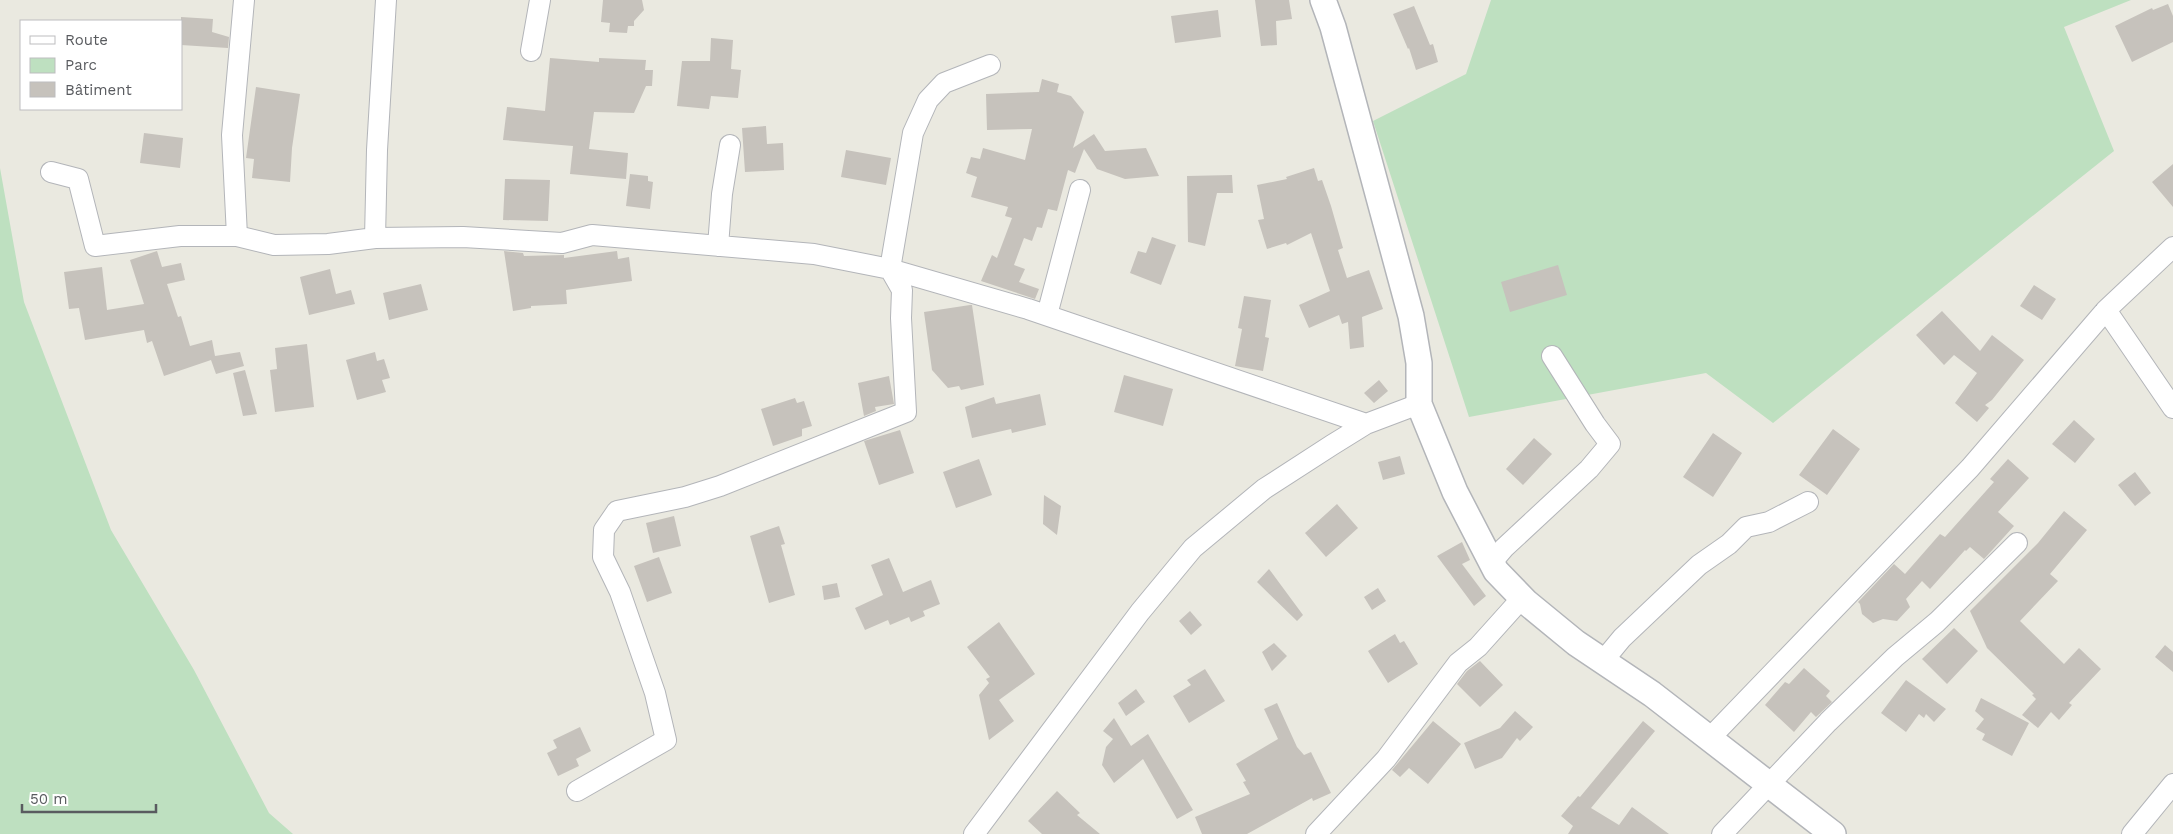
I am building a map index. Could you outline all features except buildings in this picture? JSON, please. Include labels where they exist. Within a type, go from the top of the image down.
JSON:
[{"type":"street","points":[[237,236],[232,135],[244,0]]},
{"type":"street","points":[[375,238],[377,150],[386,0]]},
{"type":"street","points":[[531,51],[540,0]]},
{"type":"street","points":[[1323,0],[1333,27],[1411,316],[1420,363],[1419,404],[1455,492],[1496,571],[1522,598],[1576,643],[1652,694],[1833,834]]},
{"type":"street","points":[[577,791],[666,740],[655,694],[624,602],[603,557],[604,530],[617,511],[685,497],[720,486],[906,412],[901,318],[902,290],[890,268],[913,132],[928,100],[944,83],[990,65]]},
{"type":"street","points":[[718,246],[722,194],[730,145]]},
{"type":"street","points":[[51,172],[78,179],[95,246],[180,236],[237,236],[274,245],[328,244],[375,238],[463,237],[562,244],[592,235],[814,254],[890,268],[1047,315],[1366,424]]},
{"type":"street","points":[[1047,315],[1080,190]]},
{"type":"street","points":[[1709,739],[1970,468],[2106,310],[2173,247]]},
{"type":"street","points":[[2106,310],[2173,408]]},
{"type":"street","points":[[1492,562],[1504,548],[1589,469],[1610,444],[1595,424],[1552,356]]},
{"type":"street","points":[[974,834],[1140,612],[1194,548],[1264,489],[1366,424],[1419,404]]},
{"type":"street","points":[[1603,661],[1622,638],[1700,565],[1729,544],[1746,527],[1769,522],[1808,502]]},
{"type":"street","points":[[1722,834],[1828,722],[1895,657],[1937,622],[2017,543]]},
{"type":"street","points":[[1316,834],[1386,759],[1458,662],[1478,647],[1522,598]]},
{"type":"street","points":[[2132,834],[2173,784]]},
{"type":"green space","points":[[1491,0],[2131,0],[2064,27],[2114,151],[1773,423],[1706,373],[1469,417],[1373,121],[1466,74]]},
{"type":"green space","points":[[0,168],[24,302],[111,530],[194,670],[269,813],[293,834],[0,834]]}]
